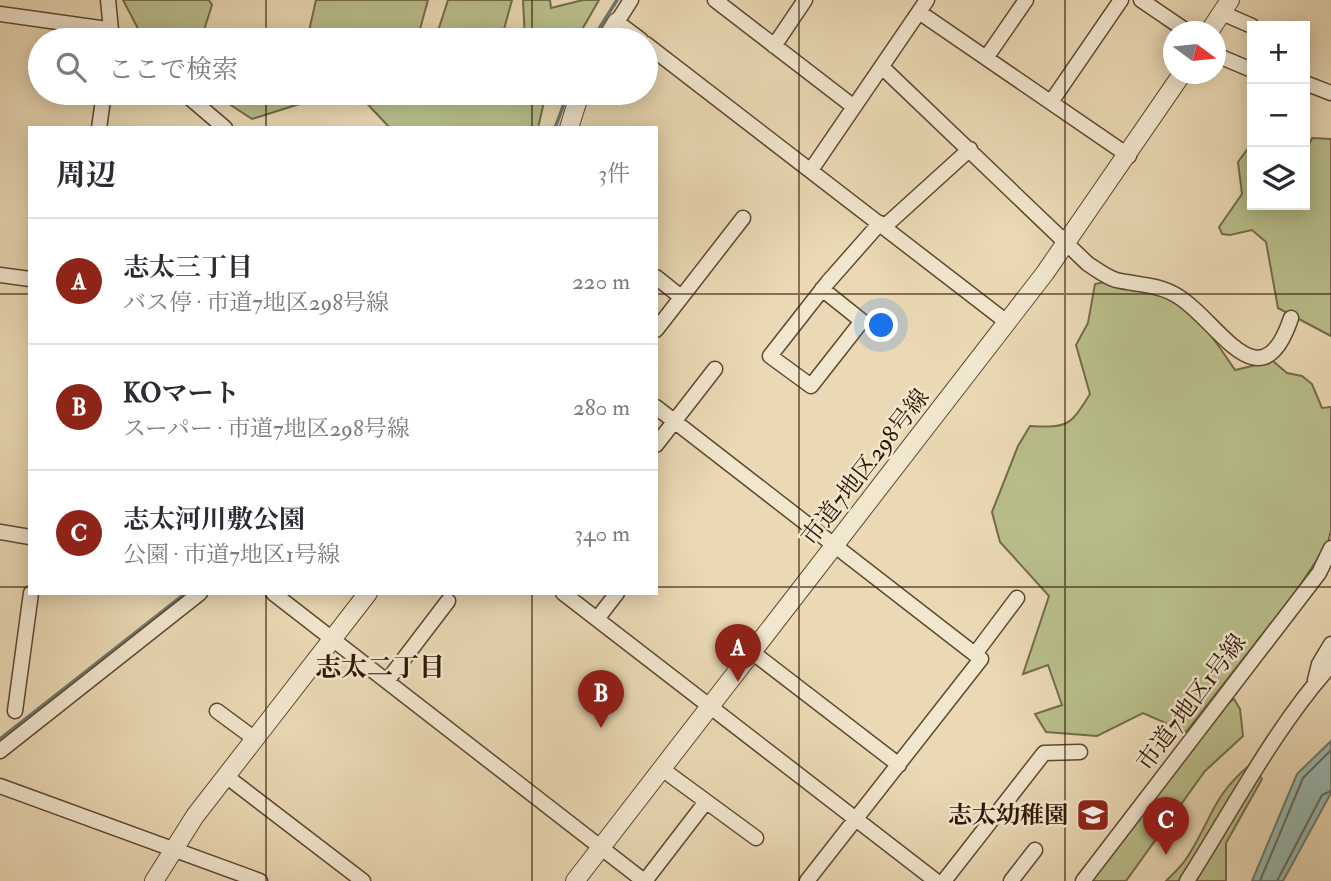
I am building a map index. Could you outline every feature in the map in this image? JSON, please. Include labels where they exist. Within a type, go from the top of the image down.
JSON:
[{"type":"street","points":[[108,0],[114,28]]},
{"type":"street","points":[[613,28],[631,0]]},
{"type":"street","points":[[715,0],[854,107]]},
{"type":"street","points":[[774,46],[805,0]]},
{"type":"street","points":[[986,58],[1026,0]]},
{"type":"street","points":[[1051,102],[1121,0]]},
{"type":"street","points":[[1141,0],[1172,21]]},
{"type":"street","points":[[811,170],[923,6],[986,58],[1129,156]]},
{"type":"street","points":[[1216,21],[1226,6],[1247,22]]},
{"type":"street","points":[[0,14],[68,28]]},
{"type":"street","points":[[617,22],[625,28]]},
{"type":"street","points":[[658,53],[1008,323]]},
{"type":"street","points":[[1226,59],[1247,68]]},
{"type":"street","points":[[882,67],[1087,264],[1114,279],[1162,288],[1180,297],[1206,318],[1240,355],[1252,359],[1272,354],[1285,337],[1291,318]]},
{"type":"street","name":"市道7地区298号線","points":[[575,881],[1008,323],[1129,156],[1176,84]]},
{"type":"street","points":[[1308,84],[1331,93]]},
{"type":"street","points":[[99,126],[102,105]]},
{"type":"street","points":[[198,105],[223,126]]},
{"type":"street","points":[[570,126],[576,105]]},
{"type":"street","points":[[822,289],[862,321],[811,386],[770,356],[822,289],[882,225],[970,149]]},
{"type":"street","points":[[658,327],[743,218]]},
{"type":"street","points":[[0,275],[28,279]]},
{"type":"street","points":[[658,279],[681,297]]},
{"type":"street","points":[[658,442],[715,369]]},
{"type":"street","points":[[658,409],[981,659],[807,881]]},
{"type":"street","points":[[0,532],[28,537]]},
{"type":"street","name":"市道7地区1号線","points":[[1083,881],[1319,573],[1331,548]]},
{"type":"street","points":[[15,711],[31,595]]},
{"type":"street","points":[[0,751],[197,595]]},
{"type":"street","points":[[276,595],[644,881],[705,803]]},
{"type":"street","points":[[154,881],[172,848],[366,595]]},
{"type":"street","points":[[566,595],[936,881]]},
{"type":"street","points":[[597,619],[615,595]]},
{"type":"street","points":[[975,654],[1017,598]]},
{"type":"street","points":[[387,681],[448,601]]},
{"type":"street","points":[[1314,684],[1319,664],[1331,644]]},
{"type":"street","points":[[752,652],[899,765]]},
{"type":"street","points":[[1187,881],[1314,684],[1331,665]]},
{"type":"street","points":[[217,711],[255,739]]},
{"type":"street","points":[[944,881],[1044,753],[1080,752]]},
{"type":"street","points":[[662,769],[756,838]]},
{"type":"street","points":[[226,776],[363,881]]},
{"type":"street","points":[[0,786],[260,881]]},
{"type":"street","points":[[1012,881],[1035,850]]},
{"type":"green space","points":[[123,0],[209,0],[212,5],[205,28],[138,28]]},
{"type":"green space","points":[[316,0],[428,0],[420,28],[310,28]]},
{"type":"green space","points":[[448,0],[512,0],[504,28],[439,28]]},
{"type":"green space","points":[[523,0],[550,0],[551,8],[583,0],[599,0],[583,28],[524,28]]},
{"type":"green space","points":[[231,105],[296,105],[252,119]]},
{"type":"green space","points":[[368,105],[543,105],[538,126],[388,126]]},
{"type":"green space","points":[[1312,138],[1331,139],[1331,336],[1278,308],[1266,242],[1252,230],[1230,235],[1222,234],[1219,227],[1242,194],[1238,162],[1247,150],[1247,210],[1310,210]]},
{"type":"green space","points":[[1105,282],[1149,291],[1175,301],[1204,327],[1235,370],[1273,361],[1287,373],[1302,376],[1312,384],[1322,408],[1331,407],[1331,530],[1328,543],[1297,590],[1186,732],[1143,713],[1097,736],[1046,732],[1035,714],[1062,705],[1048,665],[1023,674],[1049,596],[1000,542],[992,512],[1018,446],[1030,426],[1067,423],[1078,413],[1090,394],[1076,345],[1088,323],[1095,284]]},
{"type":"green space","points":[[1234,699],[1240,709],[1243,736],[1205,771],[1126,881],[1081,881],[1185,736]]},
{"type":"green space","points":[[1251,764],[1262,779],[1226,843],[1226,881],[1166,881],[1186,859],[1228,786]]},
{"type":"water","points":[[1331,741],[1331,793],[1283,881],[1252,881],[1297,774]]},
{"type":"waterway","points":[[600,28],[617,0]]},
{"type":"waterway","points":[[556,126],[564,105]]},
{"type":"waterway","points":[[0,739],[183,595]]},
{"type":"place","name":"志太三丁目","points":[[738,682]]},
{"type":"place","name":"KOマート","points":[[601,728]]},
{"type":"place","name":"志太幼稚園","points":[[1093,815]]},
{"type":"place","name":"志太河川敷公園","points":[[1166,855]]},
{"type":"district","name":"志太二丁目","points":[[380,667]]}]
